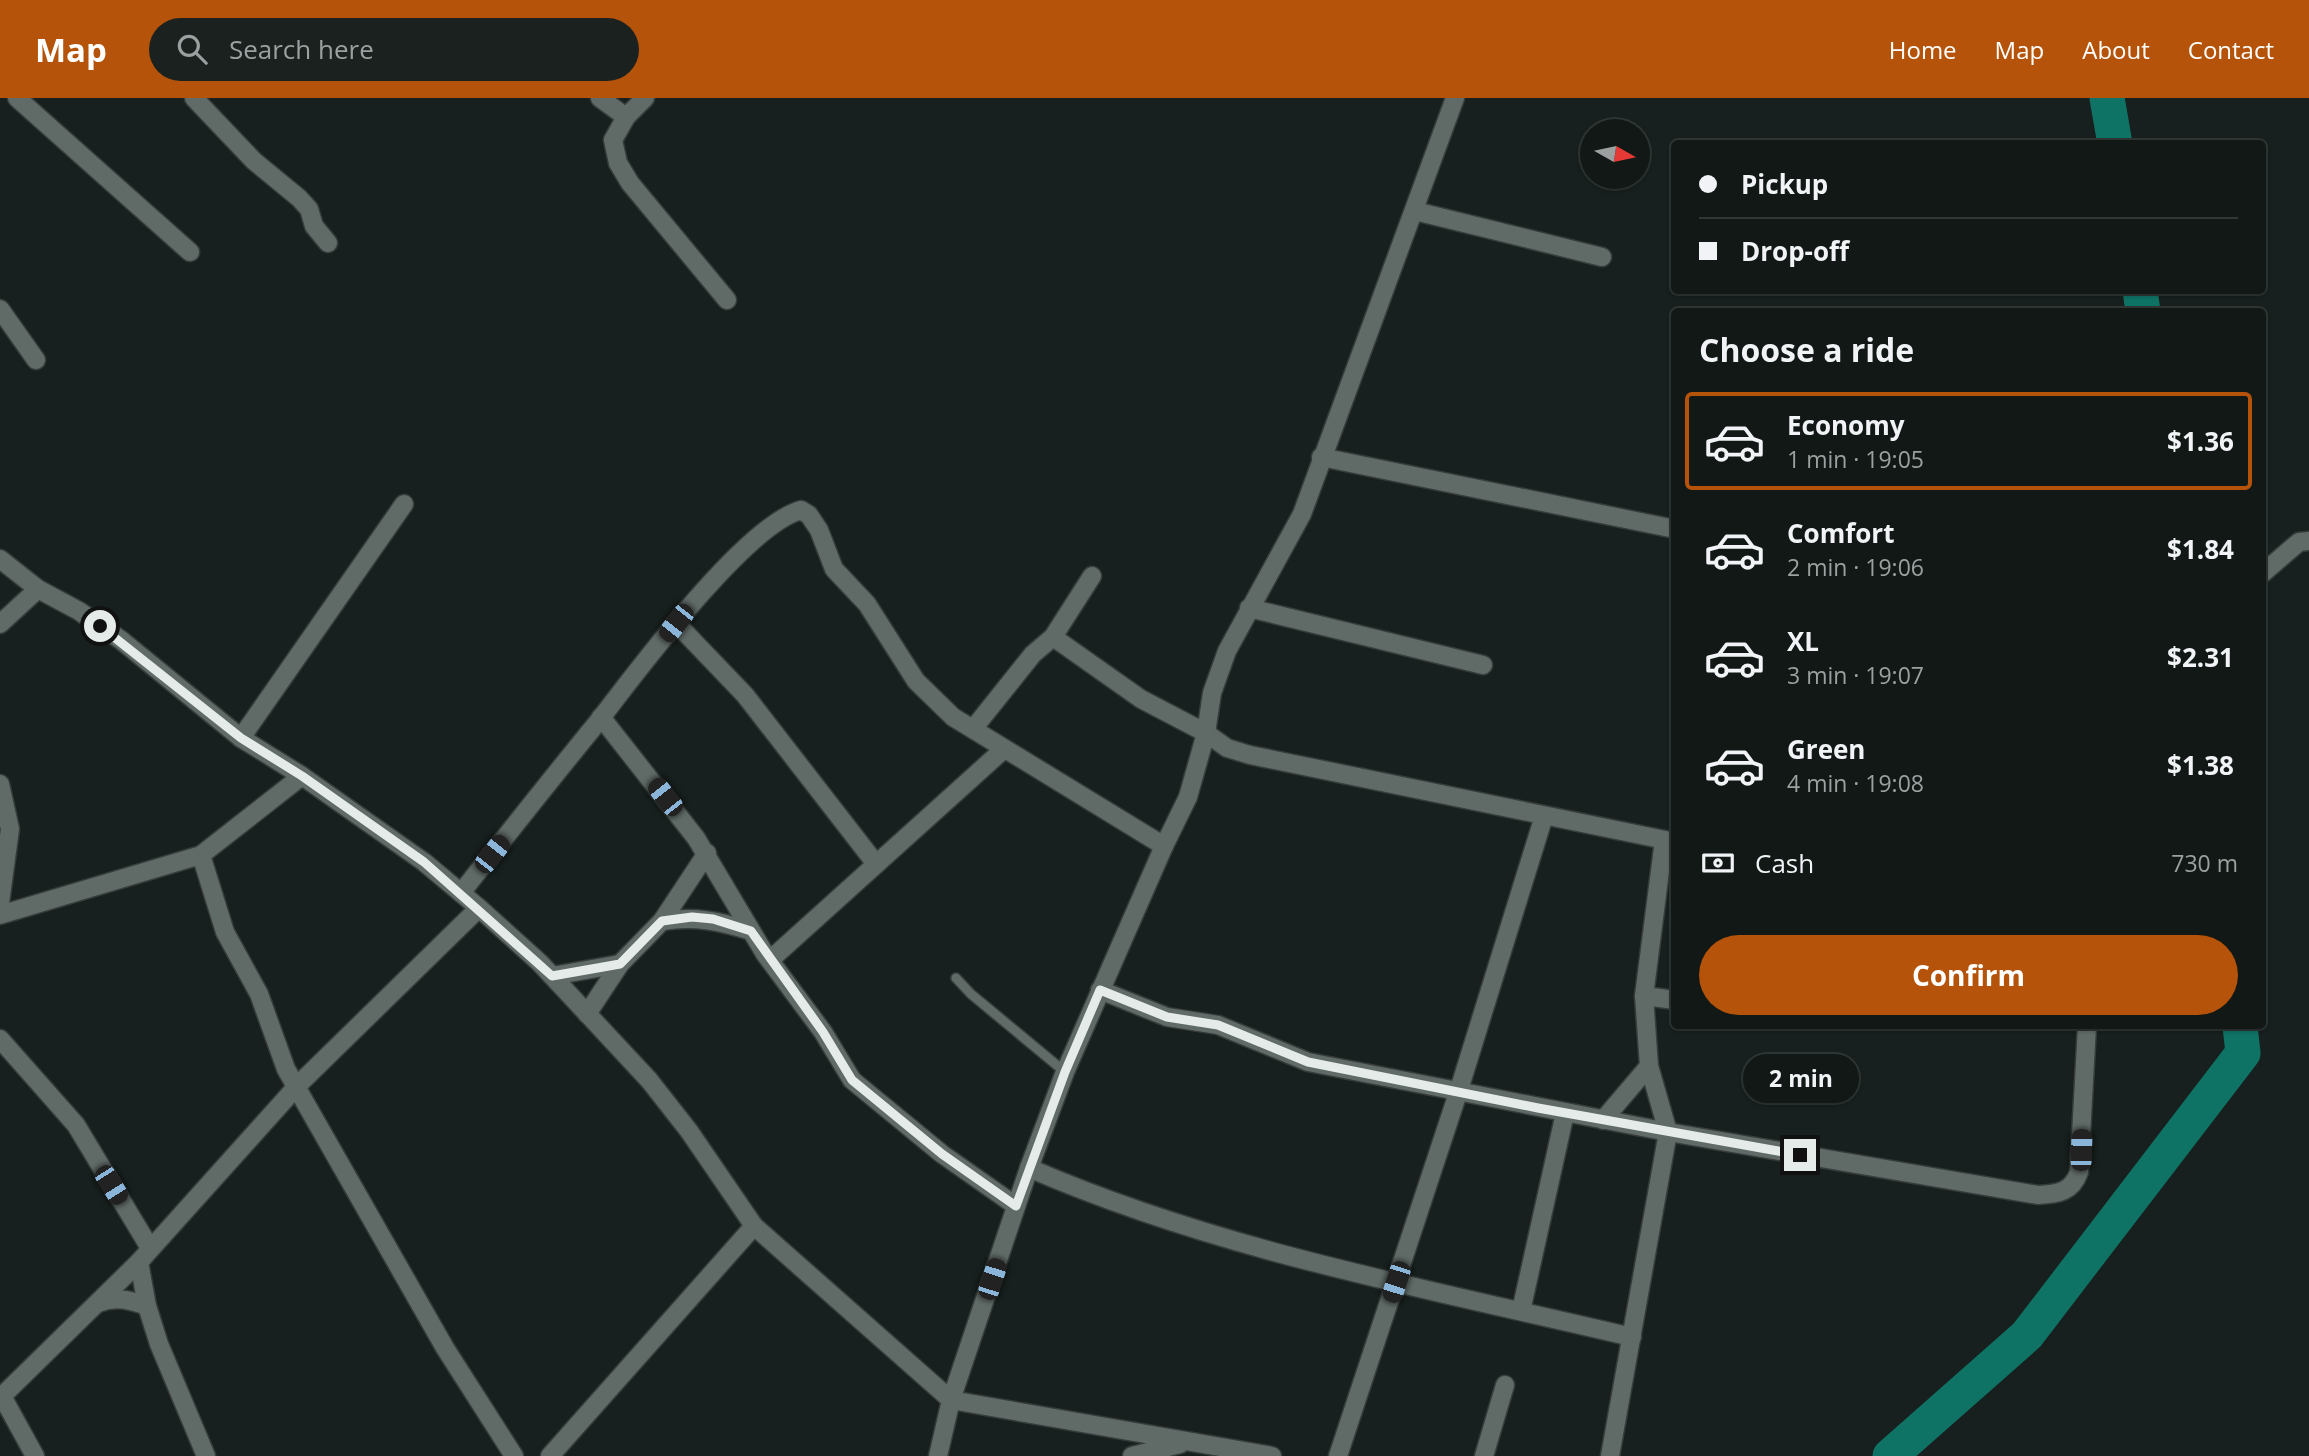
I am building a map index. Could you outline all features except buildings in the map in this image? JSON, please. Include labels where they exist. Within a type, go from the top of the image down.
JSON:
[{"type":"street","points":[[17,98],[190,252]]},
{"type":"street","points":[[194,98],[254,161],[299,198],[309,209],[314,226],[328,243]]},
{"type":"street","points":[[600,98],[626,117]]},
{"type":"street","points":[[645,98],[626,117],[613,140],[618,163],[630,183],[727,300]]},
{"type":"street","points":[[938,1456],[951,1400],[1029,1168],[1065,1072],[1188,797],[1206,733],[1212,693],[1227,651],[1249,608],[1272,574],[1302,514],[1455,98]]},
{"type":"street","points":[[1415,211],[1602,257]]},
{"type":"street","points":[[0,309],[36,360]]},
{"type":"street","points":[[1321,457],[1671,528]]},
{"type":"street","points":[[241,738],[404,504]]},
{"type":"street","points":[[461,893],[676,623],[743,550],[791,513],[801,510],[810,515],[819,530],[834,569],[867,604],[916,681],[953,718],[1164,846]]},
{"type":"street","points":[[2266,570],[2299,542],[2309,541]]},
{"type":"street","points":[[0,559],[38,589],[79,611],[121,640],[241,738],[302,776],[424,862],[479,908],[552,976],[649,1080],[689,1131],[754,1226],[951,1400],[1272,1456]]},
{"type":"street","points":[[973,729],[1033,654],[1053,637],[1092,576]]},
{"type":"street","points":[[0,624],[38,589]]},
{"type":"street","points":[[1249,608],[1483,665]]},
{"type":"street","points":[[676,623],[745,695],[876,864]]},
{"type":"street","points":[[1053,637],[1141,699],[1206,733],[1227,748],[1250,755],[1669,841],[1644,996],[1649,1066],[1668,1132],[1610,1456]]},
{"type":"street","points":[[601,717],[707,853],[751,931],[823,1032],[852,1080],[942,1154],[1016,1206]]},
{"type":"street","points":[[770,960],[1004,749]]},
{"type":"street","points":[[0,915],[201,855],[302,776]]},
{"type":"street","points":[[0,784],[10,829],[0,903]]},
{"type":"street","points":[[1338,1456],[1458,1093],[1544,816]]},
{"type":"street","points":[[587,1014],[620,964],[662,921],[707,853]]},
{"type":"street","points":[[201,855],[225,932],[259,994],[286,1069],[298,1085],[445,1348],[514,1456]]},
{"type":"street","points":[[35,1456],[1,1397],[145,1255],[298,1085],[479,908]]},
{"type":"street","points":[[662,921],[692,917],[713,919],[751,931]]},
{"type":"street","points":[[552,976],[620,964]]},
{"type":"street","points":[[1100,990],[1167,1017],[1218,1025],[1308,1062],[1668,1132],[2038,1195],[2059,1194],[2075,1182],[2079,1172],[2087,1029]]},
{"type":"street","points":[[1644,996],[1671,999]]},
{"type":"street","points":[[0,1039],[76,1125],[145,1255],[147,1306],[159,1344],[206,1456]]},
{"type":"street","points":[[1603,1120],[1649,1066]]},
{"type":"street","points":[[1521,1311],[1565,1113]]},
{"type":"street","points":[[1029,1168],[1096,1197],[1216,1234],[1396,1282],[1632,1337]]},
{"type":"street","points":[[550,1456],[754,1226]]},
{"type":"street","points":[[98,1303],[109,1299],[128,1299],[147,1306]]},
{"type":"street","points":[[1484,1456],[1506,1385]]},
{"type":"street","points":[[1132,1456],[1187,1442]]},
{"type":"lane","points":[[956,978],[971,994],[1065,1072]]},
{"type":"waterway","points":[[2107,98],[2114,140]]},
{"type":"waterway","points":[[2141,294],[2142,308]]},
{"type":"waterway","points":[[1890,1456],[2027,1335],[2243,1053],[2240,1029]]},
{"type":"route","points":[[100,626],[241,738],[302,776],[424,862],[479,908],[552,976],[620,964],[662,921],[692,917],[713,919],[751,931],[804,1009],[823,1032],[852,1080],[942,1154],[1016,1206],[1065,1072],[1100,990],[1167,1017],[1218,1025],[1308,1062],[1458,1093],[1800,1155]]}]
